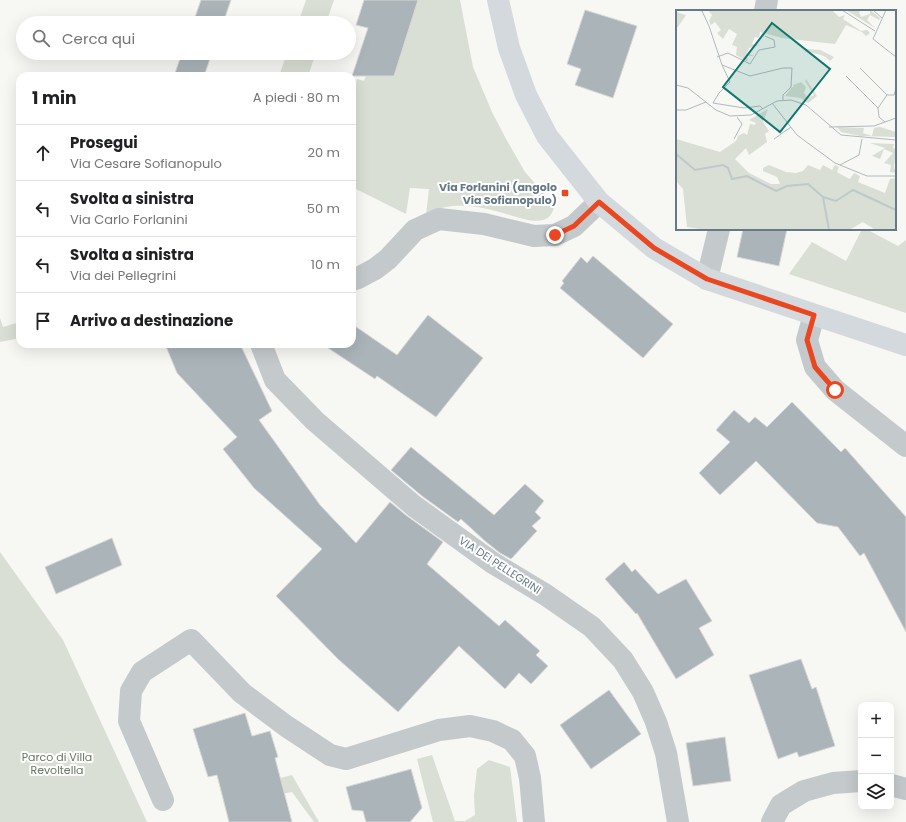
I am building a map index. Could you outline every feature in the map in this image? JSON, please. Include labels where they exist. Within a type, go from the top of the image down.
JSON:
[{"type":"main road","points":[[498,0],[509,48],[526,95],[547,136],[599,202],[654,248],[707,279],[906,345]]},
{"type":"street","points":[[765,10],[767,0]]},
{"type":"street","points":[[356,279],[376,269],[388,259],[415,230],[439,219],[484,224],[534,236],[555,235],[574,226],[599,202]]},
{"type":"street","points":[[707,279],[719,230]]},
{"type":"street","points":[[814,315],[807,340],[815,367],[835,390],[906,446]]},
{"type":"street","name":"VIA DEI PELLEGRINI","points":[[263,348],[275,380],[315,421],[414,506],[493,563],[546,595],[592,627],[623,660],[643,692],[656,722],[666,753],[678,822]]},
{"type":"street","points":[[163,800],[129,721],[131,691],[142,672],[191,640],[242,693],[286,726],[330,755],[346,759],[439,730],[470,726],[493,731],[512,740],[525,756],[530,778],[534,822]]},
{"type":"street","points":[[772,822],[781,805],[804,792],[833,783],[858,781]]},
{"type":"street","points":[[894,786],[906,789]]},
{"type":"green space","points":[[306,0],[334,0],[328,16],[300,16]]},
{"type":"green space","points":[[418,0],[460,0],[473,67],[492,112],[525,172],[554,205],[552,213],[547,218],[533,221],[485,208],[450,206],[441,208],[426,215],[429,189],[410,188],[406,214],[356,189],[356,82],[357,79],[364,81],[374,54]]},
{"type":"green space","points":[[285,60],[314,60],[309,72],[280,72]]},
{"type":"green space","points":[[862,230],[868,230],[898,246],[906,240],[906,313],[789,274],[812,242],[846,261]]},
{"type":"green space","points":[[0,318],[3,327],[16,323],[16,339],[0,342]]},
{"type":"green space","name":"Parco di Villa Revoltella","points":[[0,552],[63,640],[147,822],[0,822]]},
{"type":"green space","points":[[432,755],[455,821],[465,821],[475,815],[474,795],[477,769],[489,760],[510,767],[517,822],[433,822],[417,759]]},
{"type":"green space","points":[[292,775],[319,822],[314,822],[292,792],[282,794],[277,779]]},
{"type":"building","points":[[201,0],[231,0],[225,16],[195,16]]},
{"type":"building","points":[[364,0],[418,0],[394,76],[356,76],[356,72],[353,72],[368,28],[356,25]]},
{"type":"building","points":[[585,10],[637,26],[613,98],[575,85],[581,69],[567,64]]},
{"type":"building","points":[[180,60],[210,60],[205,72],[175,72]]},
{"type":"building","points":[[743,230],[787,230],[779,266],[737,257]]},
{"type":"building","points":[[593,256],[673,324],[643,358],[560,288],[564,283],[562,281],[581,257],[587,263]]},
{"type":"building","points":[[428,315],[483,358],[436,417],[377,376],[375,379],[328,348],[356,348],[356,327],[397,355]]},
{"type":"building","points":[[167,348],[242,348],[272,411],[259,420],[320,505],[356,543],[390,502],[443,542],[427,564],[499,626],[505,620],[540,651],[536,655],[548,666],[531,684],[519,673],[505,689],[459,646],[398,712],[338,659],[276,596],[322,549],[254,488],[223,449],[237,437],[177,373]]},
{"type":"building","points":[[792,402],[841,452],[845,448],[906,517],[906,632],[864,553],[860,556],[838,527],[817,523],[756,461],[720,495],[699,473],[730,442],[716,430],[734,410],[749,423],[755,417],[767,427]]},
{"type":"building","points":[[411,447],[494,515],[525,484],[544,501],[535,512],[541,518],[532,526],[537,531],[511,559],[500,553],[461,519],[458,522],[422,496],[391,470]]},
{"type":"building","points":[[112,538],[122,565],[56,594],[45,567]]},
{"type":"building","points":[[624,562],[632,572],[635,569],[658,594],[686,579],[712,621],[699,628],[714,655],[676,679],[637,613],[636,614],[605,579]]},
{"type":"building","points":[[801,659],[812,689],[816,687],[835,746],[799,757],[797,752],[778,759],[749,675]]},
{"type":"building","points":[[609,690],[641,734],[591,769],[560,725]]},
{"type":"building","points":[[245,713],[252,736],[270,731],[278,757],[275,758],[292,822],[229,822],[217,775],[208,777],[193,729]]},
{"type":"building","points":[[725,737],[731,781],[693,786],[686,743]]},
{"type":"building","points":[[411,769],[422,808],[410,822],[366,822],[363,811],[352,810],[346,787]]},
{"type":"place","name":"Via Forlanini (angolo Via Sofianopulo)","points":[[565,193]]},
{"type":"route","points":[[555,235],[574,226],[599,202],[654,248],[707,279],[814,315],[807,340],[815,367],[835,390]]}]
